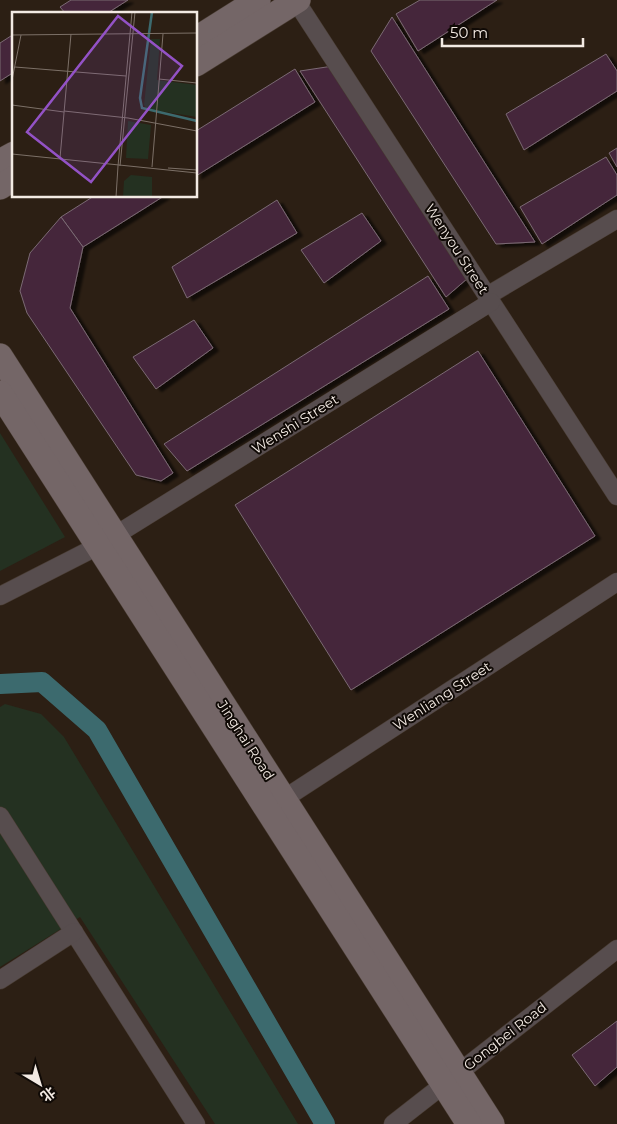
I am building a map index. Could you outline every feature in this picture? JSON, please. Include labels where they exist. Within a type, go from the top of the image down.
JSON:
[{"type":"street","points":[[198,38],[258,0]]},
{"type":"street","points":[[198,63],[297,1]]},
{"type":"street","name":"Wenyou Street","points":[[297,1],[617,496]]},
{"type":"street","points":[[0,162],[12,155]]},
{"type":"street","points":[[0,187],[12,179]]},
{"type":"street","name":"Wenshi Street","points":[[0,596],[106,541],[617,218]]},
{"type":"street","name":"Jinghai Road","points":[[0,356],[106,541]]},
{"type":"street","name":"Jinghai Road","points":[[0,392],[106,541],[451,1078],[492,1124]]},
{"type":"street","name":"Wenliang Street","points":[[276,804],[617,582]]},
{"type":"street","points":[[0,816],[196,1124]]},
{"type":"street","points":[[0,980],[74,932]]},
{"type":"street","name":"Gongbei Road","points":[[393,1124],[617,948]]},
{"type":"street","name":"Jinghai Road","points":[[451,1078],[469,1124]]},
{"type":"green space","points":[[0,433],[65,537],[0,571]]},
{"type":"green space","points":[[5,704],[41,714],[64,737],[298,1124],[215,1124],[80,917],[0,967],[0,707]]},
{"type":"building","points":[[71,0],[128,0],[109,12],[64,12],[60,7]]},
{"type":"building","points":[[420,0],[497,0],[418,51],[396,14]]},
{"type":"building","points":[[392,17],[535,242],[496,244],[371,51]]},
{"type":"building","points":[[12,35],[12,73],[0,81],[0,43]]},
{"type":"building","points":[[606,54],[617,71],[617,91],[524,150],[506,114]]},
{"type":"building","points":[[333,66],[468,278],[446,297],[300,71]]},
{"type":"building","points":[[295,69],[315,102],[198,175],[198,130]]},
{"type":"building","points":[[617,148],[617,167],[609,153]]},
{"type":"building","points":[[606,157],[617,175],[617,195],[542,244],[520,207]]},
{"type":"building","points":[[91,198],[161,198],[83,247],[61,217]]},
{"type":"building","points":[[277,200],[297,233],[187,298],[172,267]]},
{"type":"building","points":[[362,213],[381,241],[324,283],[301,250]]},
{"type":"building","points":[[61,217],[83,247],[70,308],[173,473],[161,481],[136,475],[27,313],[20,291],[30,253]]},
{"type":"building","points":[[428,276],[449,309],[187,471],[164,444]]},
{"type":"building","points":[[194,320],[213,348],[156,389],[133,357]]},
{"type":"building","points":[[478,351],[595,536],[351,690],[235,505]]},
{"type":"building","points":[[617,1021],[617,1067],[595,1086],[572,1055]]},
{"type":"waterway","points":[[0,684],[42,682],[97,730],[325,1124]]}]
